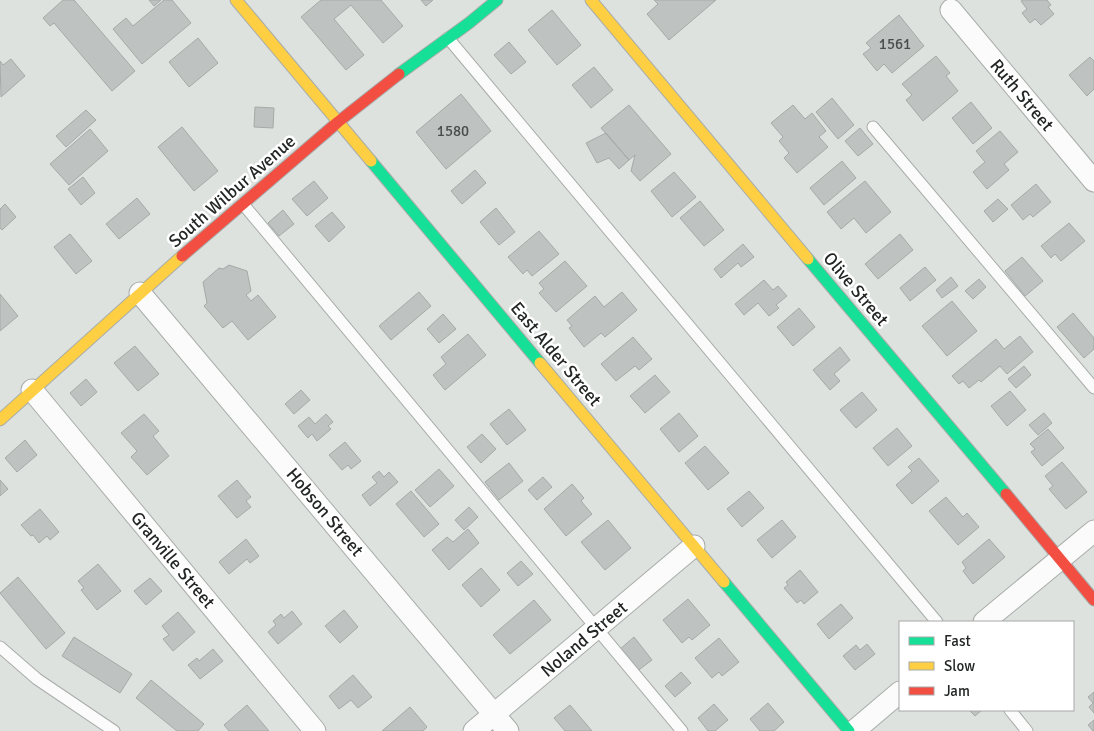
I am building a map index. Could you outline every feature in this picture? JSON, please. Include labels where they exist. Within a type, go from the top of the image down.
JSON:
[{"type":"main road","name":"East Alder Street","points":[[236,0],[849,731]]},
{"type":"main road","name":"South Wilbur Avenue","points":[[0,420],[140,294],[338,122],[497,0]]},
{"type":"main road","name":"Olive Street","points":[[591,0],[1094,600]]},
{"type":"street","name":"Ruth Street","points":[[950,10],[1094,181]]},
{"type":"street","name":"Hobson Street","points":[[140,294],[508,731]]},
{"type":"street","name":"Granville Street","points":[[32,390],[315,731]]},
{"type":"street","points":[[985,621],[1094,531]]},
{"type":"street","name":"Noland Street","points":[[474,731],[694,546]]},
{"type":"street","points":[[854,731],[899,693]]},
{"type":"lane","points":[[448,38],[936,621]]},
{"type":"lane","points":[[874,126],[1094,388]]},
{"type":"lane","points":[[243,204],[682,731]]},
{"type":"lane","points":[[0,647],[38,679],[114,731]]},
{"type":"lane","points":[[1011,711],[1028,731]]},
{"type":"building","points":[[63,0],[74,0],[135,71],[112,91],[54,23],[50,26],[43,18]]},
{"type":"building","points":[[149,0],[161,0],[154,6]]},
{"type":"building","points":[[164,0],[172,0],[191,23],[142,64],[113,29],[126,18],[133,26]]},
{"type":"building","points":[[321,0],[381,0],[403,26],[383,43],[351,5],[334,19],[364,55],[346,70],[301,17]]},
{"type":"building","points":[[421,0],[433,0],[426,6]]},
{"type":"building","points":[[654,0],[716,0],[669,40],[647,14],[658,4]]},
{"type":"building","points":[[1047,0],[1051,5],[1048,7],[1054,14],[1041,25],[1035,19],[1030,23],[1022,13],[1027,9],[1021,1]]},
{"type":"building","points":[[552,10],[581,45],[557,65],[528,30]]},
{"type":"building","points":[[899,15],[924,46],[892,73],[884,64],[877,71],[863,54],[871,48],[866,43]]},
{"type":"building","points":[[198,38],[218,63],[189,87],[169,62]]},
{"type":"building","points":[[509,42],[526,62],[511,74],[494,55]]},
{"type":"building","points":[[936,56],[950,73],[946,76],[958,91],[923,121],[906,100],[912,95],[902,84]]},
{"type":"building","points":[[1090,57],[1094,61],[1094,89],[1087,96],[1069,75]]},
{"type":"building","points":[[11,59],[25,76],[1,97],[0,61],[3,65]]},
{"type":"building","points":[[594,67],[613,90],[591,108],[572,85]]},
{"type":"building","points":[[461,94],[491,131],[446,169],[416,132]]},
{"type":"building","points":[[832,98],[854,125],[838,139],[816,112]]},
{"type":"building","points":[[971,102],[992,128],[973,144],[952,118]]},
{"type":"building","points":[[629,105],[671,154],[640,181],[631,171],[635,155],[629,160],[601,128]]},
{"type":"building","points":[[793,105],[805,119],[812,113],[826,131],[819,137],[828,147],[797,173],[784,158],[789,153],[779,141],[783,137],[771,123]]},
{"type":"building","points":[[255,107],[274,108],[273,128],[254,127]]},
{"type":"building","points":[[86,110],[96,120],[66,147],[56,136]]},
{"type":"building","points":[[182,127],[218,171],[194,191],[158,147]]},
{"type":"building","points":[[860,128],[873,144],[858,156],[845,141]]},
{"type":"building","points":[[90,129],[108,151],[69,185],[50,164]]},
{"type":"building","points":[[1000,131],[1018,152],[1004,164],[1009,170],[987,189],[973,172],[985,162],[976,151]]},
{"type":"building","points":[[606,133],[629,160],[619,169],[609,158],[597,163],[586,143]]},
{"type":"building","points":[[842,161],[856,178],[824,205],[810,188]]},
{"type":"building","points":[[475,170],[486,183],[462,204],[451,191]]},
{"type":"building","points":[[674,172],[696,197],[672,217],[651,191]]},
{"type":"building","points":[[83,177],[95,193],[81,205],[68,189]]},
{"type":"building","points":[[314,181],[328,198],[307,216],[292,199]]},
{"type":"building","points":[[865,181],[891,212],[866,233],[854,218],[841,229],[827,212]]},
{"type":"building","points":[[1036,184],[1051,202],[1033,217],[1030,214],[1023,220],[1011,205]]},
{"type":"building","points":[[137,198],[150,214],[119,239],[106,224]]},
{"type":"building","points":[[998,199],[1008,209],[993,222],[984,211]]},
{"type":"building","points":[[700,201],[724,230],[704,246],[680,218]]},
{"type":"building","points":[[5,204],[16,217],[2,230],[0,228],[0,209]]},
{"type":"building","points":[[496,208],[515,232],[499,245],[480,222]]},
{"type":"building","points":[[283,210],[294,224],[279,236],[268,223]]},
{"type":"building","points":[[332,212],[345,227],[329,242],[315,226]]},
{"type":"building","points":[[1069,223],[1085,241],[1061,261],[1055,254],[1051,258],[1041,246]]},
{"type":"building","points":[[539,231],[559,254],[532,276],[527,270],[523,274],[508,257]]},
{"type":"building","points":[[70,234],[92,261],[76,274],[54,247]]},
{"type":"building","points":[[900,234],[913,250],[878,279],[865,264]]},
{"type":"building","points":[[743,244],[754,257],[741,267],[738,263],[721,278],[714,269]]},
{"type":"building","points":[[1022,257],[1043,281],[1025,296],[1005,271]]},
{"type":"building","points":[[565,261],[587,286],[556,312],[539,293],[544,289],[539,283]]},
{"type":"building","points":[[229,265],[247,271],[251,291],[246,295],[251,301],[258,295],[276,317],[248,340],[232,321],[223,328],[204,306],[207,303],[203,282],[219,268],[223,269]]},
{"type":"building","points":[[925,267],[936,280],[910,301],[900,288]]},
{"type":"building","points":[[951,277],[958,286],[942,298],[936,290]]},
{"type":"building","points":[[979,279],[986,287],[973,299],[965,291]]},
{"type":"building","points":[[764,280],[773,290],[778,286],[787,296],[776,305],[779,308],[769,316],[758,303],[744,315],[735,304]]},
{"type":"building","points":[[419,292],[431,306],[391,340],[379,326]]},
{"type":"building","points":[[622,292],[637,310],[605,337],[601,333],[584,347],[569,328],[572,326],[567,320],[595,296],[604,307]]},
{"type":"building","points":[[0,294],[18,316],[0,331]]},
{"type":"building","points":[[952,301],[977,331],[947,356],[922,326]]},
{"type":"building","points":[[799,308],[815,327],[793,346],[777,327]]},
{"type":"building","points":[[1073,313],[1094,338],[1094,349],[1084,358],[1057,327]]},
{"type":"building","points":[[443,314],[456,329],[439,343],[427,329]]},
{"type":"building","points":[[468,334],[486,355],[445,390],[433,375],[446,364],[441,357]]},
{"type":"building","points":[[1020,336],[1033,352],[1007,374],[1000,366],[981,382],[979,380],[969,388],[963,381],[959,384],[952,376],[996,339],[1004,349]]},
{"type":"building","points":[[633,337],[652,359],[639,370],[635,366],[616,381],[601,364]]},
{"type":"building","points":[[135,346],[159,374],[138,391],[114,363]]},
{"type":"building","points":[[840,347],[850,360],[834,374],[840,381],[830,390],[813,370]]},
{"type":"building","points":[[1024,366],[1031,375],[1016,388],[1008,379]]},
{"type":"building","points":[[655,375],[670,392],[645,413],[630,396]]},
{"type":"building","points":[[86,379],[97,392],[81,406],[70,393]]},
{"type":"building","points":[[301,390],[310,400],[294,414],[285,404]]},
{"type":"building","points":[[1010,391],[1026,410],[1007,426],[991,406]]},
{"type":"building","points":[[862,392],[877,410],[856,428],[840,410]]},
{"type":"building","points":[[509,409],[526,430],[507,445],[490,424]]},
{"type":"building","points":[[679,413],[698,436],[679,452],[660,429]]},
{"type":"building","points":[[1044,413],[1052,423],[1038,435],[1029,425]]},
{"type":"building","points":[[144,414],[159,431],[153,436],[169,456],[147,475],[131,457],[137,451],[121,433]]},
{"type":"building","points":[[326,414],[333,422],[328,426],[331,429],[317,441],[312,434],[308,438],[298,426],[309,417],[315,424]]},
{"type":"building","points":[[897,428],[912,446],[888,466],[873,448]]},
{"type":"building","points":[[1048,429],[1064,448],[1042,466],[1031,452],[1035,449],[1030,444]]},
{"type":"building","points":[[482,434],[496,449],[481,463],[467,447]]},
{"type":"building","points":[[25,440],[37,455],[17,472],[5,458]]},
{"type":"building","points":[[345,442],[361,461],[351,469],[348,465],[342,470],[329,455]]},
{"type":"building","points":[[705,446],[729,473],[708,490],[685,463]]},
{"type":"building","points":[[919,458],[939,481],[912,504],[896,485],[912,471],[908,467]]},
{"type":"building","points":[[1062,462],[1087,492],[1066,509],[1049,489],[1053,486],[1045,476]]},
{"type":"building","points":[[509,463],[523,481],[499,500],[485,482]]},
{"type":"building","points":[[439,469],[454,486],[430,507],[415,490]]},
{"type":"building","points":[[379,471],[384,477],[389,472],[398,482],[370,506],[362,495],[377,483],[372,477]]},
{"type":"building","points":[[543,477],[552,487],[537,500],[528,490]]},
{"type":"building","points":[[0,480],[8,489],[0,496]]},
{"type":"building","points":[[237,480],[251,497],[246,501],[251,507],[237,518],[218,496]]},
{"type":"building","points":[[572,484],[584,498],[581,501],[592,514],[566,536],[544,509]]},
{"type":"building","points":[[411,491],[439,524],[424,537],[396,504]]},
{"type":"building","points":[[749,491],[764,508],[742,527],[727,509]]},
{"type":"building","points":[[946,497],[963,517],[967,513],[979,527],[958,545],[929,511]]},
{"type":"building","points":[[469,507],[478,517],[464,530],[455,520]]},
{"type":"building","points":[[40,509],[59,532],[50,540],[47,536],[39,543],[21,525]]},
{"type":"building","points":[[608,520],[631,548],[605,570],[581,542]]},
{"type":"building","points":[[782,520],[796,537],[772,558],[757,540]]},
{"type":"building","points":[[468,529],[479,543],[449,570],[432,550],[447,537],[453,542]]},
{"type":"building","points":[[246,539],[259,556],[250,563],[247,559],[229,574],[219,562]]},
{"type":"building","points":[[989,539],[1005,557],[973,584],[963,571],[966,568],[962,562]]},
{"type":"building","points":[[521,561],[533,574],[518,586],[507,573]]},
{"type":"building","points":[[98,564],[121,591],[97,610],[81,590],[84,588],[78,581]]},
{"type":"building","points":[[481,568],[500,590],[481,607],[462,585]]},
{"type":"building","points":[[800,570],[818,592],[804,604],[801,600],[797,603],[784,588],[788,585],[786,582]]},
{"type":"building","points":[[18,577],[65,633],[46,649],[0,593]]},
{"type":"building","points":[[150,578],[162,591],[146,605],[134,591]]},
{"type":"building","points":[[688,599],[710,625],[692,640],[689,637],[682,643],[663,620]]},
{"type":"building","points":[[534,600],[551,620],[510,654],[493,635]]},
{"type":"building","points":[[841,604],[853,618],[829,639],[817,624]]},
{"type":"building","points":[[344,610],[358,627],[340,643],[325,626]]},
{"type":"building","points":[[292,611],[302,624],[278,644],[268,632],[276,625],[273,621],[281,614],[284,618]]},
{"type":"building","points":[[178,612],[195,632],[173,651],[163,639],[169,635],[162,626]]},
{"type":"building","points":[[74,637],[132,674],[120,693],[62,656]]},
{"type":"building","points":[[634,637],[652,660],[636,672],[619,650]]},
{"type":"building","points":[[719,638],[739,662],[722,676],[719,672],[712,678],[695,658]]},
{"type":"building","points":[[867,644],[875,654],[855,670],[843,656],[856,645],[860,650]]},
{"type":"building","points":[[213,649],[223,661],[200,679],[188,665],[197,658],[199,661]]},
{"type":"building","points":[[681,672],[691,683],[675,697],[665,686]]},
{"type":"building","points":[[353,675],[372,697],[358,708],[351,700],[339,709],[329,696]]},
{"type":"building","points":[[151,680],[204,724],[198,731],[177,731],[136,698]]},
{"type":"building","points":[[1094,692],[1094,713],[1089,707],[1093,703],[1088,697]]},
{"type":"building","points":[[768,703],[784,722],[774,731],[760,731],[750,719]]},
{"type":"building","points":[[714,704],[728,720],[715,731],[708,731],[698,718]]},
{"type":"building","points":[[247,705],[269,731],[229,731],[224,725]]},
{"type":"building","points":[[570,705],[592,731],[565,731],[554,718]]},
{"type":"building","points":[[410,707],[427,727],[423,731],[382,731]]},
{"type":"building","points":[[970,711],[981,711],[975,716]]},
{"type":"building","points":[[1094,720],[1094,731],[1093,731],[1088,725]]},
{"type":"traffic: fast","points":[[399,74],[497,0]]},
{"type":"traffic: fast","points":[[371,161],[540,363]]},
{"type":"traffic: fast","points":[[808,259],[1006,494]]},
{"type":"traffic: fast","points":[[724,582],[849,731]]},
{"type":"traffic: slow","points":[[236,0],[371,161]]},
{"type":"traffic: slow","points":[[591,0],[808,259]]},
{"type":"traffic: slow","points":[[0,420],[182,256]]},
{"type":"traffic: slow","points":[[540,363],[724,582]]},
{"type":"traffic: jam","points":[[182,256],[338,122],[399,74]]},
{"type":"traffic: jam","points":[[1006,494],[1094,600]]}]
